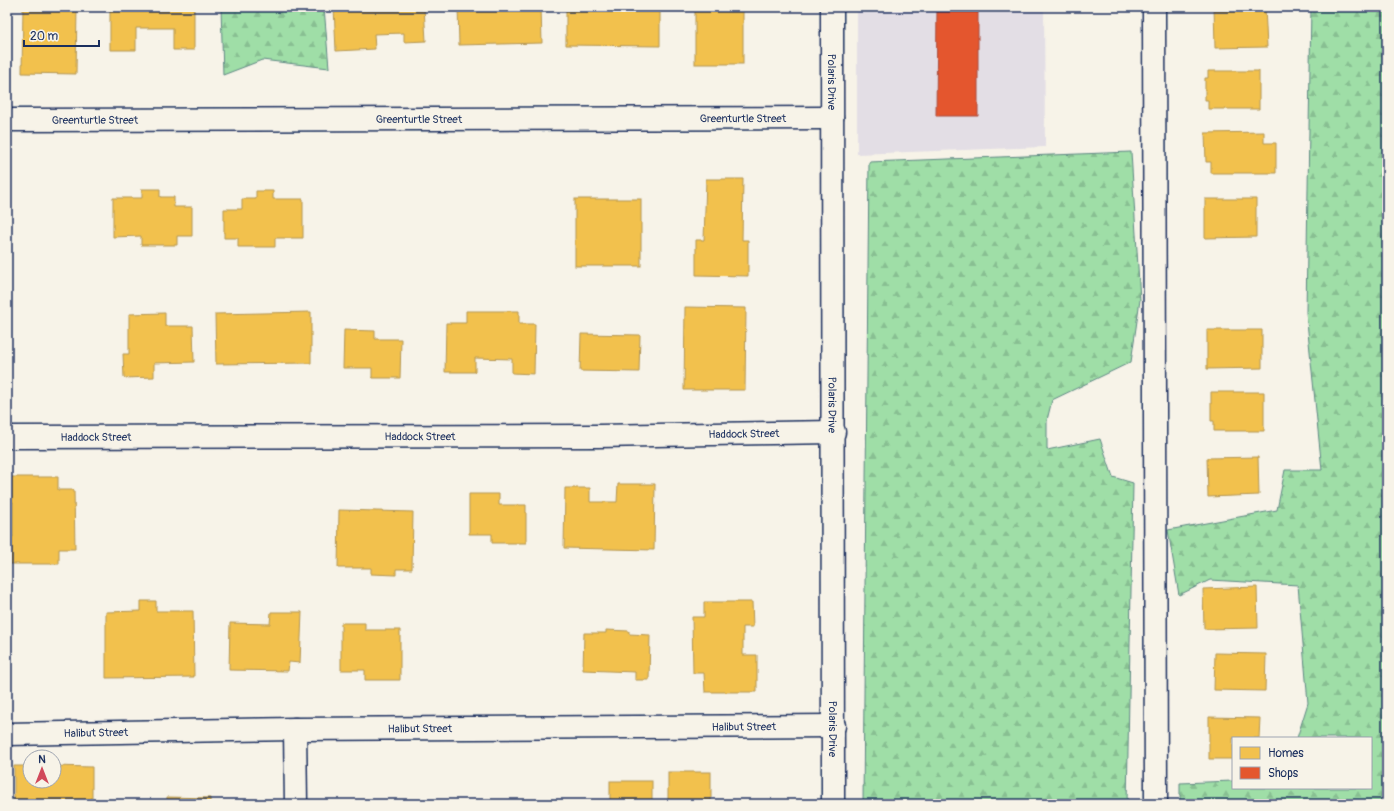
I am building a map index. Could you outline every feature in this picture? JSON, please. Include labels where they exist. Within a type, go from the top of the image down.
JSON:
[{"type":"street","name":"Polaris Drive","points":[[832,7],[834,432],[833,804]]},
{"type":"street","points":[[1154,7],[1156,804]]},
{"type":"street","name":"Greenturtle Street","points":[[7,120],[832,118]]},
{"type":"street","name":"Haddock Street","points":[[7,437],[598,436],[834,432]]},
{"type":"street","name":"Halibut Street","points":[[7,734],[295,729],[834,726]]},
{"type":"street","points":[[295,729],[296,804]]},
{"type":"shaded area","points":[[857,7],[1044,7],[1045,147],[857,154]]},
{"type":"green space","points":[[221,7],[324,7],[329,68],[262,60],[223,75]]},
{"type":"green space","points":[[1311,7],[1387,7],[1387,804],[1180,804],[1180,783],[1232,781],[1232,789],[1372,789],[1372,737],[1297,737],[1308,703],[1298,585],[1210,580],[1179,595],[1168,530],[1277,510],[1285,470],[1322,470],[1306,312]]},
{"type":"green space","points":[[1131,152],[1140,300],[1131,362],[1052,400],[1047,420],[1047,450],[1100,439],[1113,477],[1133,483],[1127,804],[863,804],[869,162]]},
{"type":"building: Homes","points":[[23,7],[77,7],[76,74],[22,73]]},
{"type":"building: Homes","points":[[110,7],[194,7],[194,50],[173,50],[173,28],[136,28],[136,50],[110,50]]},
{"type":"building: Homes","points":[[334,7],[424,7],[426,41],[404,42],[404,33],[374,34],[375,49],[336,51]]},
{"type":"building: Homes","points":[[458,7],[541,7],[542,43],[459,45]]},
{"type":"building: Homes","points":[[566,7],[660,7],[660,46],[566,45]]},
{"type":"building: Homes","points":[[695,7],[743,7],[743,64],[695,64]]},
{"type":"building: Homes","points":[[1214,7],[1265,7],[1267,47],[1215,48]]},
{"type":"building: Homes","points":[[1208,71],[1259,71],[1259,109],[1208,109],[1208,100],[1205,100],[1205,78],[1208,78]]},
{"type":"building: Homes","points":[[1264,132],[1264,143],[1276,143],[1276,173],[1211,173],[1211,162],[1206,162],[1205,133]]},
{"type":"building: Homes","points":[[706,179],[743,179],[742,240],[748,240],[748,276],[696,275],[696,240],[704,240]]},
{"type":"building: Homes","points":[[142,189],[160,189],[160,197],[174,197],[174,207],[192,207],[192,236],[177,236],[177,245],[141,245],[141,236],[113,237],[113,198],[142,198]]},
{"type":"building: Homes","points":[[256,191],[273,191],[273,199],[303,199],[303,238],[275,238],[275,247],[238,247],[238,238],[224,238],[224,209],[242,209],[242,199],[256,199]]},
{"type":"building: Homes","points":[[575,199],[641,199],[641,266],[575,266]]},
{"type":"building: Homes","points":[[1205,199],[1256,199],[1256,237],[1205,238]]},
{"type":"building: Homes","points":[[685,307],[746,308],[745,390],[684,390]]},
{"type":"building: Homes","points":[[466,311],[519,311],[519,324],[535,324],[534,374],[512,373],[512,359],[475,358],[475,372],[445,372],[446,323],[466,323]]},
{"type":"building: Homes","points":[[311,312],[311,363],[216,364],[215,314]]},
{"type":"building: Homes","points":[[165,313],[165,326],[193,326],[194,362],[154,363],[154,377],[124,378],[123,354],[129,354],[129,314]]},
{"type":"building: Homes","points":[[344,330],[375,331],[375,339],[401,339],[400,378],[372,378],[372,368],[343,368]]},
{"type":"building: Homes","points":[[1207,330],[1262,330],[1262,368],[1207,369]]},
{"type":"building: Homes","points":[[581,334],[640,335],[639,372],[580,371]]},
{"type":"building: Homes","points":[[1211,392],[1264,392],[1264,431],[1214,431],[1214,421],[1211,421]]},
{"type":"building: Homes","points":[[1258,457],[1259,495],[1208,497],[1207,458]]},
{"type":"building: Homes","points":[[7,477],[58,477],[58,490],[74,490],[75,549],[59,549],[59,564],[7,564],[7,537],[13,537],[13,502],[7,503]]},
{"type":"building: Homes","points":[[618,484],[655,484],[654,550],[564,548],[565,488],[590,488],[590,502],[617,502]]},
{"type":"building: Homes","points":[[469,494],[499,494],[499,505],[526,505],[526,543],[492,543],[492,534],[469,534]]},
{"type":"building: Homes","points":[[339,510],[413,512],[412,569],[396,569],[396,575],[371,574],[371,568],[338,568]]},
{"type":"building: Homes","points":[[1257,587],[1258,628],[1204,629],[1203,589]]},
{"type":"building: Homes","points":[[141,601],[156,601],[156,611],[193,611],[194,677],[106,678],[106,612],[141,611]]},
{"type":"building: Homes","points":[[704,602],[752,602],[753,627],[743,627],[743,655],[757,655],[757,692],[705,692],[704,673],[693,673],[692,617],[704,617]]},
{"type":"building: Homes","points":[[271,612],[302,612],[300,663],[289,662],[288,671],[229,670],[230,623],[270,624]]},
{"type":"building: Homes","points":[[341,623],[365,623],[365,630],[400,630],[400,680],[365,680],[365,670],[341,670]]},
{"type":"building: Homes","points":[[606,630],[629,631],[629,634],[650,635],[649,680],[635,680],[635,672],[583,670],[584,633],[606,633]]},
{"type":"building: Homes","points":[[1215,653],[1266,654],[1265,691],[1214,690]]},
{"type":"building: Homes","points":[[1209,717],[1260,718],[1259,737],[1232,737],[1232,759],[1209,759]]},
{"type":"building: Homes","points":[[14,766],[22,766],[22,789],[62,789],[62,766],[92,767],[92,804],[14,803]]},
{"type":"building: Homes","points":[[668,772],[711,772],[711,804],[668,804]]},
{"type":"building: Homes","points":[[610,781],[652,781],[652,804],[610,804]]},
{"type":"building: Homes","points":[[167,797],[210,798],[210,804],[167,804]]},
{"type":"building: Shops","points":[[937,7],[978,7],[978,116],[936,116]]}]
